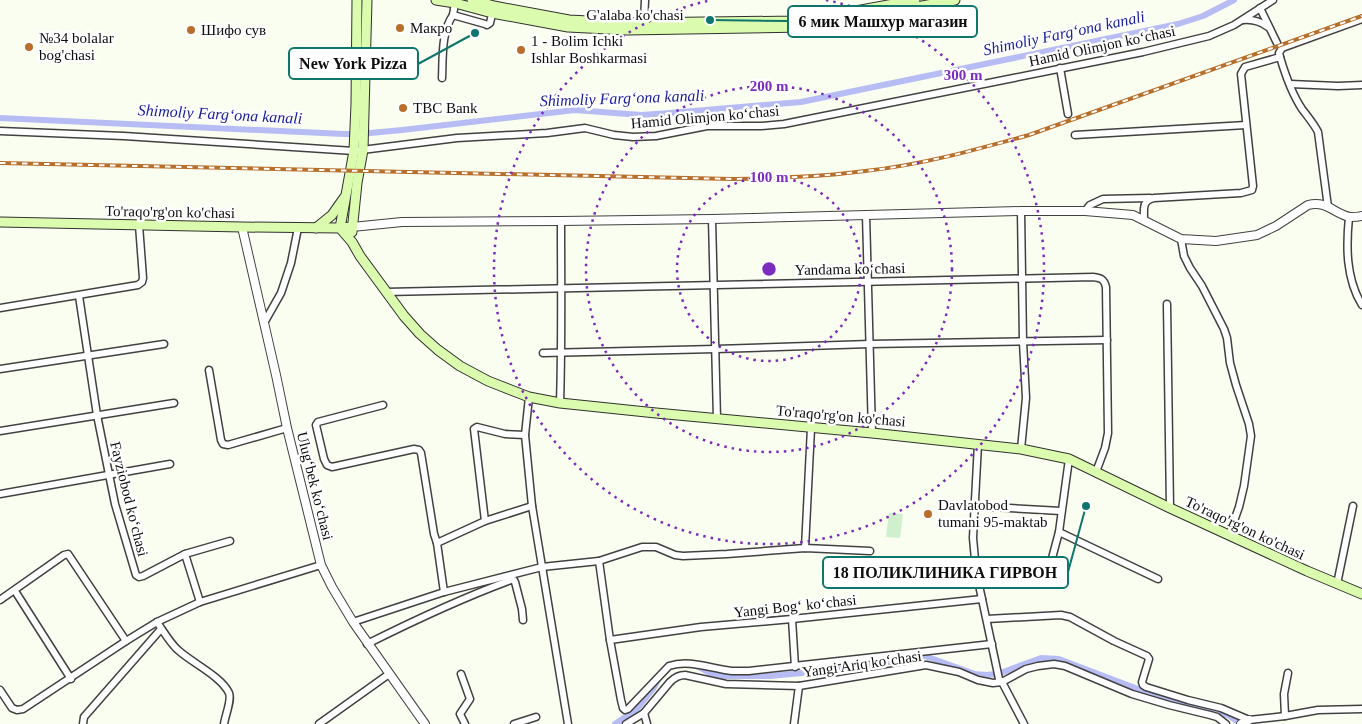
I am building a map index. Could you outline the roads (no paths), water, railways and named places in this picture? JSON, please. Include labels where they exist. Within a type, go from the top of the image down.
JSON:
[{"type":"main road","points":[[357,0],[360,121]]},
{"type":"main road","points":[[352,242],[352,227],[358,184],[367,0]]},
{"type":"main road","name":"G'alaba ko'chasi","points":[[436,0],[493,10],[568,27],[617,30],[805,27],[914,0]]},
{"type":"main road","name":"G'alaba ko'chasi","points":[[472,0],[493,10],[569,20],[644,23],[795,21],[854,15],[955,0]]},
{"type":"main road","points":[[340,228],[347,193],[359,151]]},
{"type":"main road","points":[[316,228],[332,215],[347,193]]},
{"type":"main road","name":"To'raqo'rg'on ko'chasi","points":[[0,222],[298,228],[352,227]]},
{"type":"main road","name":"To'raqo'rg'on ko'chasi","points":[[340,228],[404,316],[420,334],[460,366],[488,381],[529,397],[717,419],[1021,448],[1068,459],[1229,536],[1362,594]]},
{"type":"street","points":[[644,23],[645,0]]},
{"type":"street","name":"Hamid Olimjon koʻchasi","points":[[0,130],[359,151],[457,138],[547,133],[585,128],[614,135],[656,136],[707,126],[784,124],[1143,52],[1209,36],[1241,20],[1273,0]]},
{"type":"street","points":[[442,78],[446,33],[453,15],[455,3]]},
{"type":"street","points":[[1260,8],[1277,43]]},
{"type":"street","points":[[453,15],[487,25],[490,23],[493,10]]},
{"type":"street","points":[[1328,206],[1318,132],[1313,122],[1302,109],[1290,84],[1279,53],[1282,48],[1362,19]]},
{"type":"street","points":[[1241,20],[1255,20],[1269,28]]},
{"type":"street","points":[[1085,211],[1090,205],[1103,199],[1241,193],[1252,190],[1254,186],[1241,74],[1245,67],[1280,57]]},
{"type":"street","points":[[1060,68],[1068,114]]},
{"type":"street","points":[[1290,84],[1362,85]]},
{"type":"street","points":[[1075,135],[1246,125]]},
{"type":"street","points":[[1144,219],[1145,203],[1148,199],[1154,198]]},
{"type":"street","points":[[352,227],[402,222],[712,219],[1085,211],[1133,215],[1181,239],[1216,240],[1258,235],[1276,226],[1308,205],[1319,204],[1328,206],[1349,217],[1362,216]]},
{"type":"street","points":[[1021,211],[1023,342],[1026,398],[1021,448]]},
{"type":"street","points":[[866,215],[872,433]]},
{"type":"street","points":[[1349,217],[1347,236],[1350,272],[1352,284],[1362,305]]},
{"type":"street","points":[[712,219],[717,419]]},
{"type":"street","points":[[560,402],[562,352],[560,288],[561,221]]},
{"type":"street","points":[[0,308],[138,285],[142,282],[143,278],[139,225]]},
{"type":"street","name":"Ulugʻbek koʻchasi","points":[[242,227],[287,428],[321,565],[353,622],[425,724]]},
{"type":"street","points":[[264,323],[281,293],[291,263],[298,228]]},
{"type":"street","points":[[1181,239],[1184,256],[1224,329],[1232,371],[1251,436],[1244,486],[1229,536]]},
{"type":"street","name":"Yandama koʻchasi","points":[[386,292],[869,281],[1100,278],[1104,281],[1106,287],[1108,433],[1105,448],[1096,472]]},
{"type":"street","name":"Fayziobod koʻchasi","points":[[79,296],[97,415],[109,475],[115,504],[136,575],[143,576],[185,554]]},
{"type":"street","points":[[1167,304],[1170,508]]},
{"type":"street","points":[[543,353],[1107,340]]},
{"type":"street","points":[[0,369],[164,344]]},
{"type":"street","points":[[209,370],[223,444],[228,445],[287,428]]},
{"type":"street","points":[[529,397],[525,435],[532,506],[568,724]]},
{"type":"street","points":[[0,431],[174,403]]},
{"type":"street","points":[[383,405],[318,422],[316,425],[324,459],[327,465],[332,467],[414,449],[418,450],[437,543],[444,592]]},
{"type":"street","points":[[486,521],[474,429],[477,427],[505,434],[525,435]]},
{"type":"street","points":[[805,548],[811,428]]},
{"type":"street","points":[[978,444],[973,538],[976,571],[1000,681],[1024,724]]},
{"type":"street","points":[[1051,562],[1060,532],[1068,459]]},
{"type":"street","points":[[0,494],[170,464]]},
{"type":"street","points":[[437,543],[486,521],[532,506]]},
{"type":"street","points":[[975,506],[1061,511]]},
{"type":"street","points":[[1337,584],[1353,506]]},
{"type":"street","points":[[1060,532],[1158,579]]},
{"type":"street","points":[[200,602],[185,554],[230,541]]},
{"type":"street","points":[[353,622],[444,592],[542,567],[599,561],[642,548],[656,546],[675,555],[684,556],[805,548],[870,551]]},
{"type":"street","points":[[0,600],[68,554],[126,641]]},
{"type":"street","points":[[599,561],[610,640],[621,700],[625,710],[668,666],[677,663],[732,671],[749,671],[992,644]]},
{"type":"street","points":[[0,690],[12,708],[20,710],[157,622],[200,602],[321,565]]},
{"type":"street","points":[[368,644],[416,619],[477,592],[511,580],[515,582],[523,620]]},
{"type":"street","points":[[15,591],[70,679]]},
{"type":"street","name":"Yangi Bogʻ koʻchasi","points":[[610,640],[701,627],[982,599]]},
{"type":"street","points":[[987,619],[1053,615],[1070,617],[1147,656],[1149,659],[1142,682],[1146,688],[1221,708],[1249,720]]},
{"type":"street","points":[[792,619],[795,667]]},
{"type":"street","points":[[157,622],[178,650],[216,678],[229,694],[224,724]]},
{"type":"street","points":[[83,724],[84,717],[161,629]]},
{"type":"street","points":[[1000,681],[1026,669],[1054,664],[1061,665],[1132,694],[1217,717],[1226,724]]},
{"type":"street","name":"Yangi Ariq koʻchasi","points":[[626,724],[644,713],[674,677],[680,675],[726,684],[798,686],[926,665],[959,672],[978,680],[993,683],[1000,681]]},
{"type":"street","points":[[1285,716],[1284,694],[1288,673]]},
{"type":"street","points":[[319,724],[389,674]]},
{"type":"street","points":[[461,674],[470,699],[460,714],[464,724]]},
{"type":"street","points":[[794,724],[798,686]]},
{"type":"street","points":[[1241,724],[1249,720],[1318,710],[1362,709]]},
{"type":"street","points":[[644,713],[647,724]]},
{"type":"street","points":[[514,724],[536,717]]},
{"type":"waterway","name":"Shimoliy Fargʻona kanali","points":[[0,118],[360,134],[575,110],[641,115],[801,102],[1178,24],[1203,16],[1234,0]]},
{"type":"waterway","points":[[697,666],[711,674],[721,676],[770,676],[845,669],[925,656],[975,674],[986,675],[998,674],[1041,658],[1059,659],[1143,691],[1228,715],[1241,724]]},
{"type":"waterway","points":[[615,724],[637,709],[658,680]]},
{"type":"railway","points":[[0,163],[732,179],[848,173],[927,161],[1029,135],[1362,16]]},
{"type":"place","name":"6 мик Машхур магазин","points":[[710,20]]},
{"type":"place","name":"Макро","points":[[400,28]]},
{"type":"place","name":"Шифо сув","points":[[191,30]]},
{"type":"place","name":"New York Pizza","points":[[475,33]]},
{"type":"place","name":"№34 bolalar bog'chasi","points":[[29,47]]},
{"type":"place","name":"1 - Bolim Ichki Ishlar Boshkarmasi","points":[[521,50]]},
{"type":"place","name":"TBC Bank","points":[[403,108]]},
{"type":"place","name":"18 ПОЛИКЛИНИКА ГИРВОН","points":[[1086,506]]},
{"type":"place","name":"Davlatobod tumani 95-maktab","points":[[928,514]]}]
